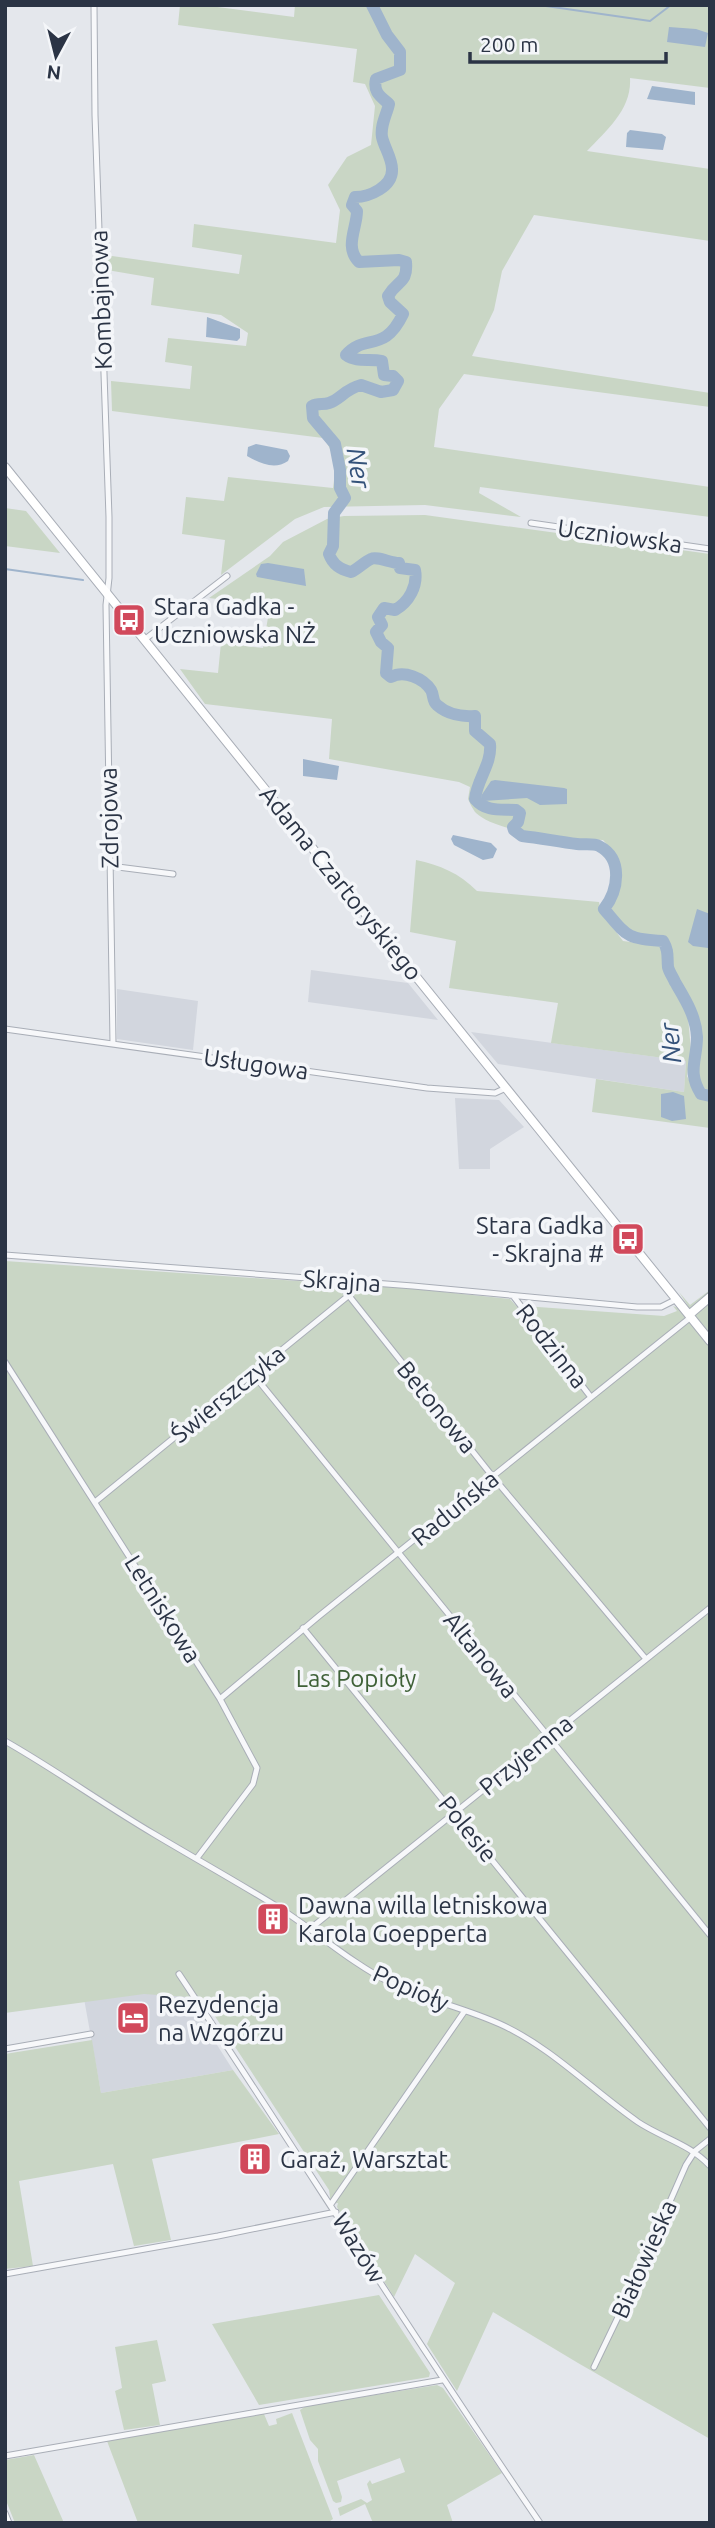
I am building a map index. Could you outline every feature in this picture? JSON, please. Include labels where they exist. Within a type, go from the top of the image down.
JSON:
[{"type":"street","name":"Kombajnowa","points":[[94,5],[108,504],[108,594]]},
{"type":"street","name":"Adama Czartoryskiego","points":[[5,467],[710,1341]]},
{"type":"street","name":"Uczniowska","points":[[531,523],[710,549]]},
{"type":"street","points":[[144,640],[227,576]]},
{"type":"street","name":"Zdrojowa","points":[[108,594],[113,1043]]},
{"type":"street","points":[[110,866],[173,874]]},
{"type":"street","name":"Usługowa","points":[[5,1029],[427,1088],[495,1093],[506,1088]]},
{"type":"street","name":"Skrajna","points":[[5,1255],[651,1308],[661,1307],[677,1299]]},
{"type":"street","name":"Betonowa","points":[[338,1282],[493,1477],[646,1659]]},
{"type":"street","name":"Świerszczyka","points":[[95,1502],[348,1296],[359,1283]]},
{"type":"street","name":"Rodzinna","points":[[514,1297],[590,1396]]},
{"type":"street","points":[[690,1316],[710,1297]]},
{"type":"street","name":"Raduńska","points":[[220,1699],[303,1628],[690,1316]]},
{"type":"street","name":"Letniskowa","points":[[5,1362],[220,1699],[257,1768],[253,1784],[197,1858]]},
{"type":"street","name":"Altanowa","points":[[253,1374],[710,1935]]},
{"type":"street","name":"Przyjemna","points":[[311,1928],[710,1608]]},
{"type":"street","name":"Polesie","points":[[303,1628],[710,2128]]},
{"type":"street","name":"Popioły","points":[[5,1741],[311,1928],[348,1958],[391,1983],[500,2024],[542,2049],[639,2122],[695,2151],[710,2166]]},
{"type":"street","name":"Wazów","points":[[179,1973],[331,2204],[442,2380],[540,2523]]},
{"type":"street","points":[[331,2204],[464,2012]]},
{"type":"street","points":[[5,2049],[91,2034]]},
{"type":"street","points":[[695,2151],[710,2140]]},
{"type":"street","name":"Białowieska","points":[[594,2367],[686,2165],[695,2151]]},
{"type":"street","points":[[5,2274],[336,2212]]},
{"type":"street","points":[[5,2456],[442,2380]]},
{"type":"street","points":[[5,2513],[9,2523]]},
{"type":"shaded area","points":[[311,970],[408,983],[438,1020],[308,1002]]},
{"type":"shaded area","points":[[117,989],[198,1001],[193,1050],[117,1039]]},
{"type":"shaded area","points":[[471,1032],[686,1061],[684,1092],[498,1064]]},
{"type":"shaded area","points":[[455,1098],[499,1100],[524,1127],[490,1149],[490,1169],[459,1169]]},
{"type":"shaded area","points":[[173,1976],[233,2070],[101,2093],[83,1993]]},
{"type":"green space","points":[[180,5],[202,5],[294,17],[295,5],[710,5],[710,88],[630,78],[630,89],[623,109],[587,151],[710,169],[710,241],[534,215],[502,271],[494,310],[472,356],[710,393],[710,407],[464,374],[439,409],[434,447],[710,487],[710,517],[480,487],[479,493],[521,517],[425,505],[324,507],[295,519],[221,575],[225,540],[182,534],[186,497],[224,501],[228,477],[333,488],[333,456],[323,438],[112,411],[111,381],[190,389],[192,366],[165,362],[168,338],[246,346],[248,333],[221,315],[151,305],[154,278],[107,270],[105,255],[239,274],[242,255],[192,247],[194,224],[336,243],[340,210],[328,185],[347,157],[371,145],[375,106],[365,84],[353,82],[357,49],[178,25]]},
{"type":"green space","points":[[5,508],[26,511],[60,553],[5,546]]},
{"type":"green space","points":[[425,515],[710,554],[710,1091],[706,1090],[697,1078],[701,1035],[696,1011],[672,967],[673,953],[667,939],[628,931],[610,909],[618,891],[620,873],[615,856],[603,840],[556,837],[501,826],[476,813],[468,799],[470,787],[459,782],[329,759],[332,719],[205,704],[180,669],[218,673],[221,643],[263,648],[270,605],[209,598],[270,556],[283,542],[327,519],[344,516]]},
{"type":"green space","points":[[416,860],[449,871],[477,891],[599,902],[601,912],[623,941],[660,946],[664,956],[663,969],[688,1017],[691,1051],[687,1076],[697,1097],[710,1100],[710,1128],[592,1112],[596,1079],[684,1092],[686,1061],[551,1043],[558,1003],[449,988],[456,941],[410,932]]},
{"type":"green space","name":"Las Popioły","points":[[5,1261],[415,1289],[510,1299],[519,1309],[524,1306],[664,1316],[677,1311],[673,1306],[681,1309],[688,1306],[679,1292],[690,1305],[710,1290],[710,2439],[493,2312],[457,2391],[427,2344],[455,2283],[415,2254],[394,2297],[337,2207],[338,2203],[331,2204],[329,2190],[203,1998],[144,1994],[5,2013]]},
{"type":"green space","points":[[92,2040],[101,2093],[233,2070],[279,2134],[152,2159],[171,2240],[134,2246],[113,2164],[19,2181],[33,2266],[5,2269],[5,2054]]},
{"type":"green space","points":[[379,2295],[430,2373],[429,2377],[259,2405],[212,2324]]},
{"type":"green space","points":[[157,2340],[166,2381],[152,2384],[160,2425],[124,2430],[115,2391],[122,2388],[115,2347]]},
{"type":"green space","points":[[437,2385],[443,2388],[502,2473],[447,2505],[453,2523],[373,2523],[365,2504],[340,2516],[338,2508],[361,2499],[367,2503],[372,2500],[367,2484],[370,2480],[372,2484],[405,2472],[400,2458],[337,2481],[342,2497],[341,2502],[336,2503],[318,2461],[318,2449],[310,2440],[300,2410],[306,2406]]},
{"type":"green space","points":[[292,2413],[333,2519],[327,2523],[138,2523],[107,2441],[264,2414],[269,2426],[277,2424],[276,2419]]},
{"type":"green space","points":[[34,2455],[64,2523],[15,2523],[5,2498],[5,2460]]},
{"type":"water","points":[[669,27],[696,29],[708,33],[705,47],[667,42]]},
{"type":"water","points":[[652,86],[695,92],[695,105],[647,99]]},
{"type":"water","points":[[630,130],[662,134],[666,137],[663,150],[626,147],[627,133]]},
{"type":"water","points":[[207,317],[240,329],[240,338],[237,341],[206,337]]},
{"type":"water","points":[[256,444],[287,450],[290,456],[288,461],[268,465],[247,456],[248,447]]},
{"type":"water","points":[[261,564],[304,569],[306,586],[257,577]]},
{"type":"water","points":[[303,759],[339,766],[337,780],[303,776]]},
{"type":"water","points":[[491,781],[567,789],[567,804],[540,805],[527,798],[483,801],[481,796]]},
{"type":"water","points":[[453,835],[491,843],[497,849],[493,858],[483,860],[454,845],[451,839]]},
{"type":"water","points":[[697,909],[710,914],[708,948],[693,946],[688,942]]},
{"type":"water","points":[[673,1092],[684,1096],[686,1119],[672,1121],[661,1117],[661,1094]]},
{"type":"waterway","name":"Ner","points":[[372,5],[387,35],[400,52],[400,70],[376,79],[376,91],[389,104],[382,133],[392,165],[391,175],[389,181],[379,190],[355,197],[352,205],[357,211],[352,250],[359,262],[406,262],[404,278],[388,296],[390,302],[403,314],[389,334],[382,339],[360,345],[346,355],[355,359],[382,361],[384,375],[393,376],[398,381],[393,390],[381,392],[361,385],[327,404],[312,406],[313,418],[335,444],[340,488],[345,498],[334,513],[333,546],[329,554],[337,566],[351,572],[374,558],[399,563],[400,568],[415,570],[414,588],[408,598],[395,610],[384,608],[378,617],[382,625],[376,632],[388,648],[386,673],[391,677],[402,674],[418,679],[428,686],[434,702],[445,711],[475,716],[475,731],[490,744],[489,758],[476,792],[475,799],[479,803],[489,808],[516,810],[520,813],[518,822],[513,827],[522,836],[594,845],[607,852],[612,859],[616,876],[613,893],[604,909],[628,934],[641,939],[663,941],[669,971],[695,1022],[697,1037],[694,1079],[701,1094],[710,1096]]},
{"type":"waterway","points":[[539,5],[650,21],[671,5]]},
{"type":"waterway","points":[[5,569],[83,580]]},
{"type":"place","name":"Stara Gadka - Uczniowska NŻ","points":[[129,620]]},
{"type":"place","name":"Stara Gadka - Skrajna #","points":[[628,1239]]},
{"type":"place","name":"Dawna willa letniskowa Karola Goepperta","points":[[273,1919]]},
{"type":"place","name":"Rezydencja na Wzgórzu","points":[[133,2018]]},
{"type":"place","name":"Garaż, Warsztat","points":[[255,2159]]}]
